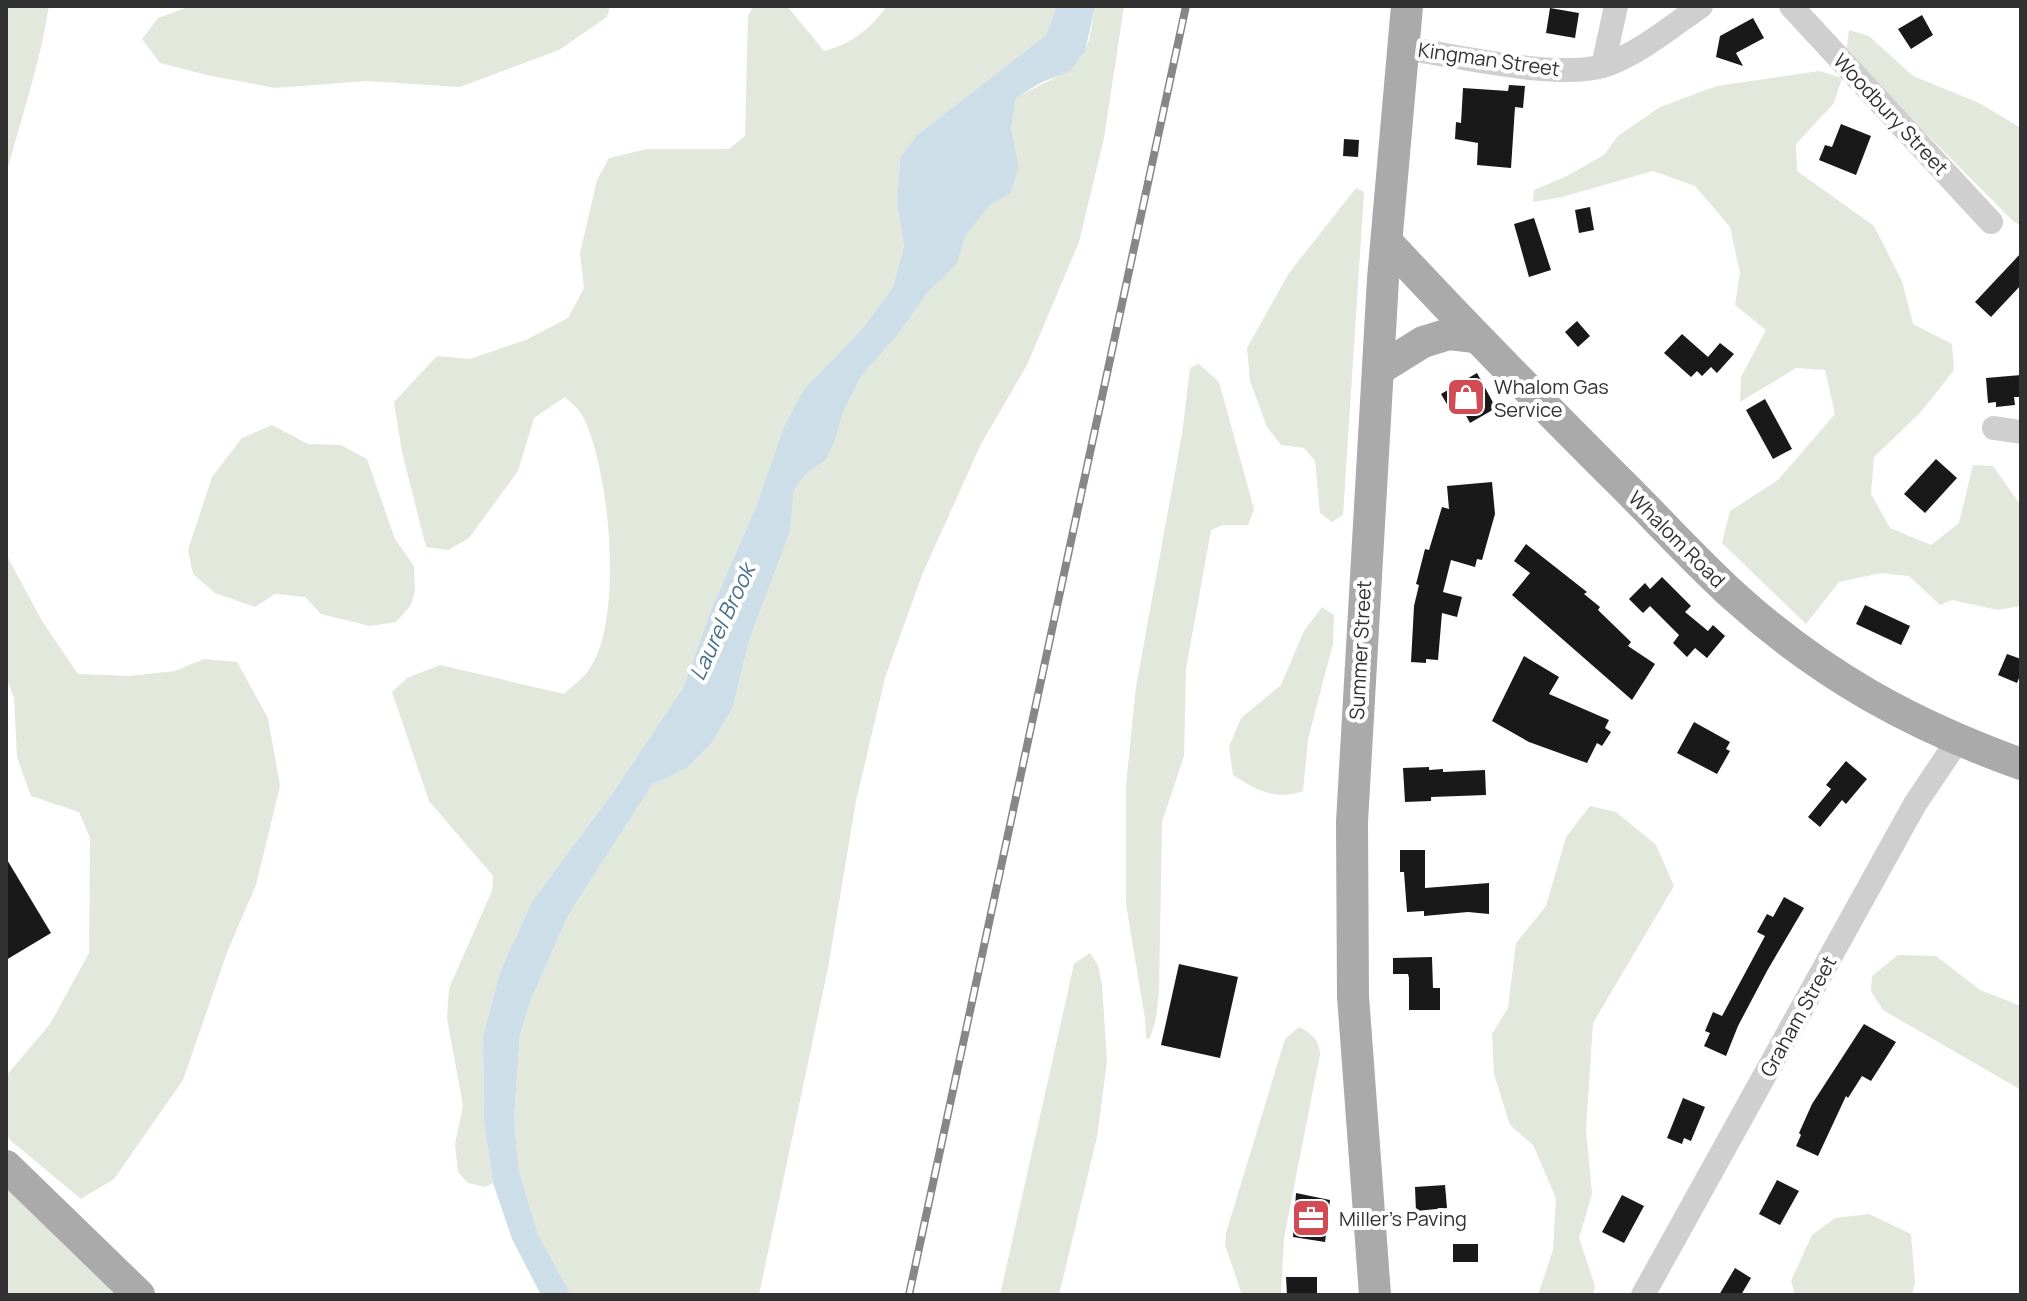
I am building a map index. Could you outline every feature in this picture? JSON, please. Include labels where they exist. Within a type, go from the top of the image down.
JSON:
[{"type":"main road","name":"Summer Street","points":[[1375,1295],[1353,996],[1350,884],[1357,710],[1378,370],[1407,6]]},
{"type":"main road","name":"Whalom Road","points":[[1387,242],[1475,337],[1713,576],[1756,615],[1863,693],[1958,740],[2021,764]]},
{"type":"main road","points":[[1378,370],[1423,342],[1449,334],[1475,337]]},
{"type":"main road","points":[[6,1166],[139,1295]]},
{"type":"street","points":[[1603,66],[1616,6]]},
{"type":"street","name":"Kingman Street","points":[[1403,48],[1576,71],[1621,59],[1701,6]]},
{"type":"street","name":"Woodbury Street","points":[[1791,6],[1991,222]]},
{"type":"street","points":[[1994,428],[2021,432]]},
{"type":"street","name":"Graham Street","points":[[1643,1295],[1915,804],[1958,740]]},
{"type":"shaded area","points":[[6,6],[49,6],[6,175]]},
{"type":"shaded area","points":[[191,6],[610,6],[607,17],[559,50],[460,87],[367,81],[275,88],[160,63],[142,39],[158,18]]},
{"type":"shaded area","points":[[753,6],[787,6],[824,51],[860,34],[887,6],[1057,6],[1046,35],[917,135],[900,157],[897,205],[904,246],[893,287],[863,328],[804,389],[784,426],[757,504],[711,610],[683,688],[616,788],[531,903],[500,972],[483,1036],[484,1121],[493,1183],[485,1187],[468,1183],[458,1172],[455,1144],[463,1106],[447,1018],[449,988],[492,891],[493,876],[429,801],[392,692],[407,678],[440,665],[564,694],[587,672],[601,645],[610,580],[606,505],[592,439],[582,415],[565,397],[534,418],[518,471],[469,538],[448,550],[426,547],[402,452],[394,402],[437,356],[470,359],[528,339],[568,318],[584,288],[580,253],[597,180],[609,158],[647,149],[729,149],[745,136],[748,16]]},
{"type":"shaded area","points":[[1095,6],[1124,6],[1104,138],[1079,242],[1027,365],[981,444],[922,575],[885,678],[856,801],[828,968],[759,1295],[571,1295],[538,1234],[519,1171],[514,1120],[520,1035],[531,1000],[569,914],[652,785],[687,768],[712,743],[733,707],[749,641],[790,532],[794,490],[806,474],[827,459],[843,413],[862,375],[897,336],[928,292],[957,264],[964,236],[991,204],[1011,192],[1019,166],[1011,128],[1016,98],[1064,72],[1080,59],[1089,40]]},
{"type":"shaded area","points":[[1849,30],[1869,36],[1913,76],[1979,103],[2021,128],[2021,225],[2014,222],[1846,53]]},
{"type":"shaded area","points":[[1819,71],[1842,78],[1834,103],[1796,144],[1797,171],[1874,226],[1902,281],[1913,324],[1952,344],[1954,370],[1920,413],[1874,457],[1871,494],[1890,528],[1931,545],[1959,523],[1973,465],[1993,466],[2021,506],[2021,606],[1998,610],[1952,600],[1940,605],[1909,576],[1881,573],[1839,582],[1806,624],[1722,543],[1730,511],[1778,480],[1835,414],[1825,370],[1796,368],[1740,402],[1741,377],[1766,330],[1735,305],[1740,273],[1730,227],[1695,186],[1653,171],[1562,197],[1533,202],[1534,190],[1604,155],[1618,136],[1660,107],[1717,86]]},
{"type":"shaded area","points":[[1356,188],[1364,192],[1343,515],[1332,522],[1320,513],[1315,461],[1304,448],[1281,445],[1267,427],[1250,381],[1247,348],[1289,273]]},
{"type":"shaded area","points":[[1199,364],[1219,382],[1254,509],[1248,525],[1223,525],[1211,530],[1186,669],[1184,756],[1162,822],[1159,992],[1156,1018],[1150,1038],[1146,1039],[1126,904],[1126,785],[1136,687],[1182,434],[1190,368]]},
{"type":"shaded area","points":[[272,425],[308,444],[341,445],[367,459],[395,539],[414,566],[415,592],[411,605],[396,622],[370,626],[321,614],[305,597],[275,594],[255,607],[215,593],[193,574],[188,550],[212,477],[242,438]]},
{"type":"shaded area","points":[[6,554],[42,621],[78,674],[129,676],[175,671],[204,659],[237,662],[268,718],[280,786],[256,885],[228,950],[183,1080],[114,1179],[81,1199],[10,1140],[6,1133],[6,1076],[50,1024],[89,953],[90,838],[79,812],[31,796],[17,757],[14,698],[6,677]]},
{"type":"shaded area","points":[[1322,607],[1334,615],[1333,644],[1308,739],[1303,791],[1284,795],[1266,792],[1233,775],[1229,747],[1241,718],[1281,685],[1304,631]]},
{"type":"shaded area","points":[[1590,806],[1616,812],[1656,845],[1674,886],[1593,1023],[1586,1130],[1592,1194],[1579,1238],[1595,1286],[1593,1295],[1538,1295],[1553,1250],[1556,1198],[1533,1145],[1510,1125],[1494,1074],[1492,1034],[1508,1008],[1516,943],[1546,906],[1566,837]]},
{"type":"shaded area","points":[[1090,953],[1098,965],[1102,984],[1107,1061],[1097,1137],[1059,1295],[1000,1295],[1074,964]]},
{"type":"shaded area","points":[[1898,955],[1936,956],[1980,990],[2021,1006],[2021,1090],[1883,1010],[1871,991],[1872,976]]},
{"type":"shaded area","points":[[1299,1027],[1314,1038],[1320,1054],[1284,1238],[1281,1295],[1242,1295],[1225,1245],[1226,1233],[1285,1039]]},
{"type":"shaded area","points":[[6,1188],[117,1295],[6,1295]]},
{"type":"shaded area","points":[[1869,1214],[1911,1234],[1915,1283],[1912,1295],[1795,1295],[1791,1281],[1812,1235],[1835,1218]]},
{"type":"water","name":"Laurel Brook","points":[[1057,6],[1095,6],[1085,52],[1070,71],[1040,83],[1016,98],[1011,128],[1019,166],[1011,193],[991,204],[965,236],[957,264],[928,292],[897,336],[862,375],[843,413],[827,459],[806,474],[794,490],[790,532],[749,641],[733,707],[712,743],[687,768],[652,785],[569,914],[531,1000],[520,1035],[514,1120],[519,1171],[538,1234],[571,1295],[541,1295],[512,1239],[493,1183],[484,1122],[483,1036],[500,972],[531,903],[616,788],[683,688],[711,610],[757,504],[784,426],[804,389],[863,328],[893,287],[904,246],[897,205],[900,157],[917,135],[1046,35]]},
{"type":"building","points":[[1550,8],[1579,13],[1575,38],[1546,33]]},
{"type":"building","points":[[1922,15],[1933,35],[1911,49],[1898,29]]},
{"type":"building","points":[[1753,18],[1764,38],[1736,53],[1743,66],[1716,57],[1720,36]]},
{"type":"building","points":[[1509,85],[1525,86],[1523,108],[1515,107],[1511,168],[1477,165],[1478,143],[1455,139],[1456,122],[1461,123],[1463,88],[1508,91]]},
{"type":"building","points":[[1841,124],[1871,136],[1856,175],[1819,160],[1825,145],[1832,147]]},
{"type":"building","points":[[1344,139],[1359,140],[1358,157],[1343,156]]},
{"type":"building","points":[[1590,207],[1594,230],[1579,233],[1575,210]]},
{"type":"building","points":[[1534,218],[1551,270],[1529,277],[1514,224]]},
{"type":"building","points":[[2021,253],[2021,285],[1991,317],[1975,302]]},
{"type":"building","points":[[1577,321],[1590,336],[1578,347],[1565,332]]},
{"type":"building","points":[[1682,334],[1708,357],[1720,343],[1734,354],[1717,373],[1711,367],[1702,376],[1697,371],[1691,377],[1664,353]]},
{"type":"building","name":"Whalom Gas Service","points":[[1477,373],[1496,408],[1470,423],[1458,401],[1448,406],[1441,394]]},
{"type":"building","points":[[2021,375],[2021,397],[2014,397],[2015,405],[1996,407],[1996,402],[1988,403],[1986,378]]},
{"type":"building","points":[[1765,399],[1792,449],[1773,459],[1746,410]]},
{"type":"building","points":[[1936,459],[1957,478],[1925,513],[1904,494]]},
{"type":"building","points":[[1492,482],[1495,514],[1482,560],[1477,559],[1475,567],[1451,560],[1443,592],[1462,597],[1457,617],[1442,613],[1438,660],[1411,662],[1414,606],[1419,585],[1416,584],[1425,549],[1429,550],[1442,507],[1449,509],[1447,486]]},
{"type":"building","points":[[1526,544],[1587,592],[1584,594],[1600,607],[1598,610],[1631,642],[1628,646],[1655,664],[1632,700],[1512,595],[1530,573],[1514,561]]},
{"type":"building","points":[[1662,577],[1691,606],[1685,612],[1708,631],[1713,625],[1725,636],[1707,658],[1695,648],[1687,657],[1673,643],[1679,635],[1650,606],[1643,613],[1629,599],[1645,583],[1650,589]]},
{"type":"building","points":[[1865,605],[1910,626],[1901,645],[1856,624]]},
{"type":"building","points":[[2007,654],[2021,659],[2017,683],[1998,675]]},
{"type":"building","points":[[1524,656],[1559,677],[1549,694],[1609,720],[1605,728],[1611,732],[1602,746],[1597,743],[1587,763],[1529,742],[1492,721]]},
{"type":"building","points":[[1694,722],[1730,742],[1726,749],[1730,751],[1717,774],[1677,753]]},
{"type":"building","points":[[1846,761],[1867,779],[1846,804],[1842,800],[1820,827],[1808,817],[1831,789],[1826,785]]},
{"type":"building","points":[[1429,767],[1429,770],[1443,769],[1443,772],[1485,770],[1486,795],[1431,797],[1431,801],[1405,802],[1403,768]]},
{"type":"building","points":[[1400,850],[1425,850],[1425,888],[1489,883],[1489,914],[1468,912],[1424,916],[1424,911],[1407,912],[1404,872],[1400,872]]},
{"type":"building","points":[[6,858],[51,933],[6,960]]},
{"type":"building","points":[[1784,897],[1804,908],[1738,1026],[1726,1056],[1704,1046],[1710,1033],[1705,1031],[1713,1012],[1722,1016],[1765,936],[1757,932],[1767,914],[1773,917]]},
{"type":"building","points":[[1432,957],[1433,988],[1440,988],[1440,1010],[1409,1010],[1408,974],[1393,974],[1393,958]]},
{"type":"building","points":[[1179,964],[1238,977],[1220,1058],[1161,1045]]},
{"type":"building","points":[[1864,1024],[1896,1042],[1871,1081],[1862,1076],[1848,1098],[1846,1096],[1818,1156],[1796,1146],[1799,1133],[1812,1104]]},
{"type":"building","points":[[1683,1098],[1705,1107],[1691,1141],[1684,1138],[1682,1144],[1667,1138]]},
{"type":"building","points":[[1777,1180],[1799,1191],[1780,1225],[1759,1214]]},
{"type":"building","points":[[1445,1185],[1447,1208],[1416,1211],[1415,1187]]},
{"type":"building","name":"Miller's Paving","points":[[1296,1193],[1330,1200],[1325,1242],[1293,1237]]},
{"type":"building","points":[[1622,1195],[1644,1206],[1624,1243],[1602,1232]]},
{"type":"building","points":[[1453,1244],[1478,1244],[1478,1262],[1453,1262]]},
{"type":"building","points":[[1735,1268],[1751,1278],[1741,1295],[1719,1295]]},
{"type":"building","points":[[1286,1277],[1317,1277],[1317,1295],[1287,1295]]},
{"type":"railway","points":[[909,1295],[1186,6]]},
{"type":"place","name":"Whalom Gas Service","points":[[1466,397]]},
{"type":"place","name":"Miller's Paving","points":[[1311,1218]]}]
